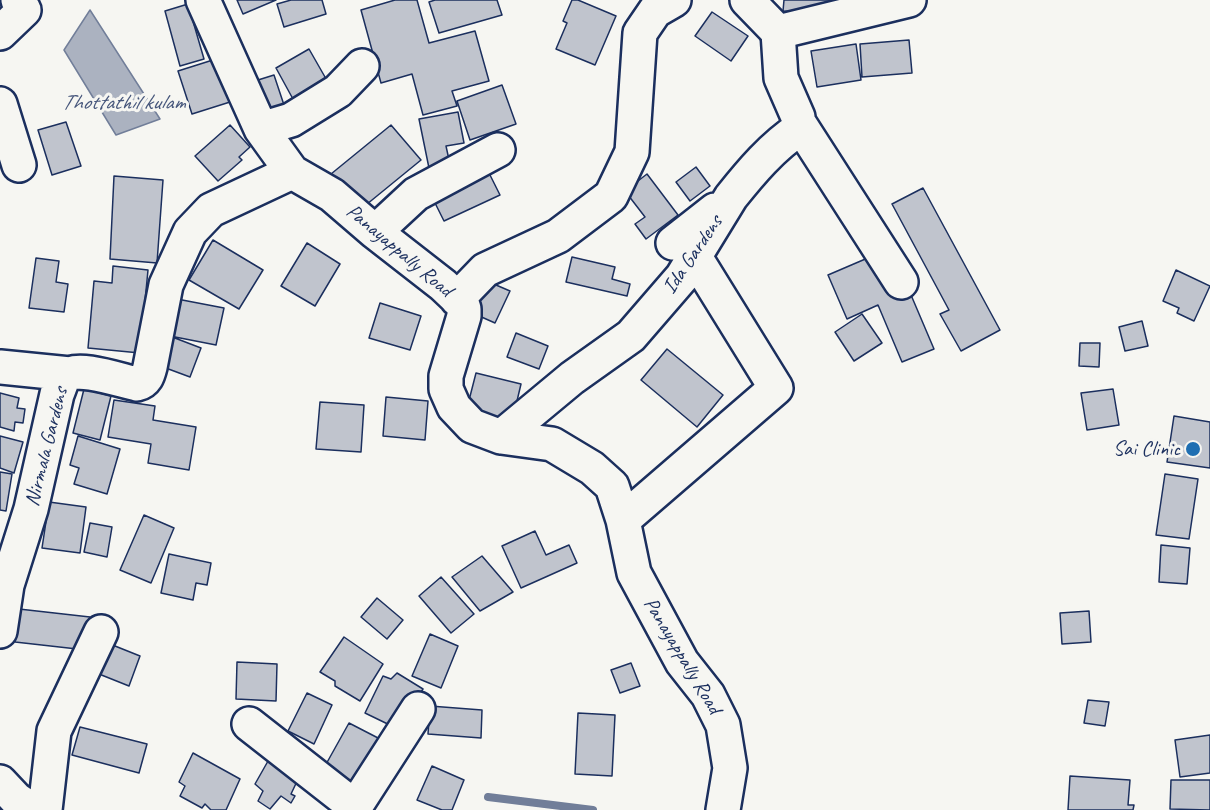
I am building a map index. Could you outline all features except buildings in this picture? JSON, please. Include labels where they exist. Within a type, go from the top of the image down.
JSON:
[{"type":"street","points":[[0,33],[24,10],[18,0]]},
{"type":"street","name":"Panayappally Road","points":[[202,0],[261,129],[292,172],[332,195],[443,285],[464,309],[464,316],[446,376],[446,389],[454,407],[472,426],[501,437],[552,444],[592,468],[612,486],[623,519],[634,573],[682,662],[708,695],[723,725],[730,768],[723,810]]},
{"type":"street","points":[[457,299],[485,270],[558,236],[611,196],[632,152],[640,33],[655,11],[674,0]]},
{"type":"street","points":[[747,0],[778,33],[781,78],[799,123],[901,282]]},
{"type":"street","points":[[778,33],[909,0]]},
{"type":"street","points":[[261,129],[291,120],[338,91],[362,66]]},
{"type":"street","points":[[0,104],[19,165]]},
{"type":"street","name":"Ida Gardens","points":[[501,437],[572,378],[631,336],[682,277],[684,250],[772,150],[799,129],[799,123]]},
{"type":"street","points":[[375,232],[416,194],[498,150]]},
{"type":"street","name":"Nirmala Gardens","points":[[0,631],[7,585],[31,509],[57,394],[64,378],[70,374],[90,373],[137,384],[142,382],[149,373],[166,285],[189,232],[211,210],[292,172]]},
{"type":"street","points":[[623,519],[776,388],[684,250]]},
{"type":"street","points":[[0,367],[70,374]]},
{"type":"street","points":[[45,810],[54,731],[101,632]]},
{"type":"street","points":[[249,724],[354,809],[418,709]]},
{"type":"street","points":[[0,782],[16,799],[32,810]]},
{"type":"water","name":"Thottathil kulam","points":[[90,10],[160,119],[116,135],[64,50]]},
{"type":"waterway","points":[[488,797],[593,810]]},
{"type":"place","name":"Sai Clinic","points":[[1193,449]]}]
